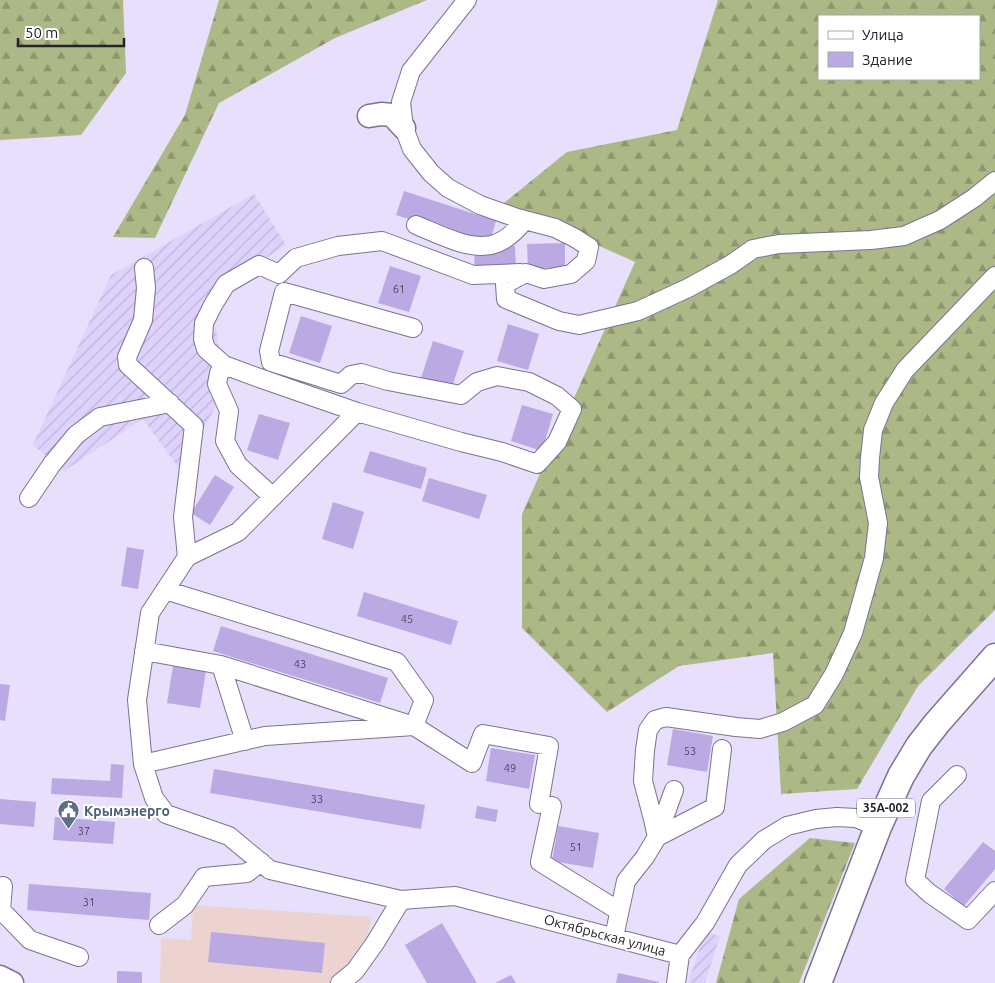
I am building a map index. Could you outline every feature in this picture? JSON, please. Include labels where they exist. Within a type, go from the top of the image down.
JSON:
[{"type":"highway","name":"35А-002","points":[[818,983],[878,828],[901,776],[937,723],[995,657]]},
{"type":"main road","points":[[369,116],[392,115],[404,128]]},
{"type":"main road","points":[[0,978],[12,983]]},
{"type":"street","points":[[279,274],[296,258],[338,246],[382,242],[473,275],[526,273],[544,279],[571,274],[586,261],[590,247],[555,228],[517,218],[480,205],[448,188],[431,173],[412,149],[404,128],[401,102],[411,71],[468,0]]},
{"type":"street","points":[[526,273],[505,284],[506,299],[559,321],[579,326],[638,311],[688,288],[730,265],[753,249],[780,244],[871,240],[904,236],[940,220],[974,198],[995,181]]},
{"type":"street","points":[[416,225],[460,243],[490,246],[514,233],[526,220]]},
{"type":"street","points":[[259,264],[279,274],[284,292],[269,351],[271,362],[341,384],[351,375],[361,372],[388,381],[461,395],[477,382],[497,376],[529,382],[557,396],[572,409],[557,442],[537,464],[502,452],[357,412],[262,379],[224,365],[206,349],[203,339],[204,323],[226,284],[259,264]]},
{"type":"street","points":[[144,268],[146,288],[143,320],[127,357],[128,365],[194,426],[182,517],[187,557],[238,532],[357,412]]},
{"type":"street","points":[[656,838],[643,781],[648,730],[655,720],[666,717],[760,729],[783,722],[815,705],[834,674],[853,633],[874,558],[878,524],[869,477],[873,430],[884,403],[906,370],[995,276]]},
{"type":"street","points":[[284,292],[412,328]]},
{"type":"street","points":[[224,365],[219,373],[217,384],[229,411],[225,441],[238,465],[273,497]]},
{"type":"street","points":[[28,498],[52,464],[76,436],[100,417],[170,403]]},
{"type":"street","name":"Октябрьская улица","points":[[187,557],[150,613],[137,700],[143,764],[154,798],[166,814],[229,836],[270,870],[400,900],[455,896],[680,956],[705,923],[738,865],[764,840],[787,826],[816,819],[856,818],[878,828]]},
{"type":"street","points":[[165,590],[397,662],[424,700],[414,726]]},
{"type":"street","points":[[144,651],[221,665],[414,726],[472,763],[483,734],[549,746],[540,862],[619,911]]},
{"type":"street","points":[[221,665],[245,741]]},
{"type":"street","points":[[143,764],[265,736],[414,726]]},
{"type":"street","points":[[656,838],[715,807],[722,749]]},
{"type":"street","points":[[957,776],[931,801],[915,880],[929,893],[968,920],[995,891]]},
{"type":"street","points":[[614,937],[626,881],[645,857],[656,838],[674,790]]},
{"type":"street","points":[[159,925],[185,905],[204,877],[247,873],[261,862]]},
{"type":"street","points":[[3,886],[1,910],[30,940],[79,957]]},
{"type":"street","points":[[340,983],[355,971],[376,943],[400,900]]},
{"type":"street","points":[[676,983],[680,956]]},
{"type":"shaded area","points":[[254,194],[286,245],[226,284],[210,291],[225,389],[181,471],[143,419],[64,471],[33,445],[111,275]]},
{"type":"shaded area","points":[[193,905],[372,917],[363,953],[333,983],[160,983],[161,938],[191,940]]},
{"type":"shaded area","points":[[705,932],[720,936],[705,983],[688,983]]},
{"type":"green space","points":[[0,0],[123,0],[126,73],[81,135],[0,140]]},
{"type":"green space","points":[[219,0],[427,0],[335,38],[219,103],[155,238],[113,237],[185,115]]},
{"type":"green space","points":[[718,0],[995,0],[995,610],[918,686],[857,789],[781,794],[773,653],[679,666],[607,712],[522,628],[522,514],[635,262],[504,203],[567,152],[677,130]]},
{"type":"green space","points":[[810,838],[855,843],[799,983],[716,983],[739,899]]},
{"type":"building","points":[[404,191],[496,221],[489,245],[396,215]]},
{"type":"building","points":[[565,243],[565,267],[528,269],[527,244]]},
{"type":"building","points":[[515,246],[516,268],[475,270],[474,248]]},
{"type":"building","points":[[390,266],[421,276],[409,312],[378,303]]},
{"type":"building","points":[[301,316],[332,326],[320,363],[289,353]]},
{"type":"building","points":[[508,324],[539,334],[528,370],[497,361]]},
{"type":"building","points":[[433,341],[464,351],[452,387],[421,378]]},
{"type":"building","points":[[522,405],[553,414],[542,451],[511,441]]},
{"type":"building","points":[[259,414],[290,423],[278,460],[247,450]]},
{"type":"building","points":[[370,451],[427,468],[421,489],[363,472]]},
{"type":"building","points":[[215,475],[234,487],[210,525],[191,513]]},
{"type":"building","points":[[429,478],[487,495],[479,519],[422,501]]},
{"type":"building","points":[[333,502],[364,512],[353,549],[322,539]]},
{"type":"building","points":[[127,547],[144,550],[138,589],[121,586]]},
{"type":"building","points":[[364,592],[458,621],[451,645],[357,616]]},
{"type":"building","points":[[221,626],[388,678],[380,703],[213,651]]},
{"type":"building","points":[[173,666],[206,671],[200,708],[167,703]]},
{"type":"building","points":[[0,684],[10,685],[5,721],[0,720]]},
{"type":"building","points":[[673,729],[713,736],[707,772],[667,765]]},
{"type":"building","points":[[491,748],[535,755],[529,789],[486,781]]},
{"type":"building","points":[[111,764],[124,765],[122,798],[51,794],[52,778],[110,781]]},
{"type":"building","points":[[214,769],[425,805],[421,829],[210,793]]},
{"type":"building","points":[[0,799],[36,802],[34,827],[0,824]]},
{"type":"building","points":[[477,806],[498,810],[496,822],[475,818]]},
{"type":"building","points":[[55,817],[115,822],[113,844],[53,840]]},
{"type":"building","points":[[558,826],[599,833],[593,868],[552,861]]},
{"type":"building","points":[[983,842],[995,851],[995,869],[964,906],[944,889]]},
{"type":"building","points":[[29,884],[151,893],[149,920],[27,910]]},
{"type":"building","points":[[442,923],[477,983],[427,983],[405,945]]},
{"type":"building","points":[[211,932],[325,943],[322,973],[208,962]]},
{"type":"building","points":[[117,971],[142,972],[142,983],[117,983]]},
{"type":"building","points":[[618,973],[659,982],[659,983],[616,983]]},
{"type":"building","points":[[511,975],[516,983],[495,983]]},
{"type":"place","name":"Крымэнерго","points":[[68,830]]}]
